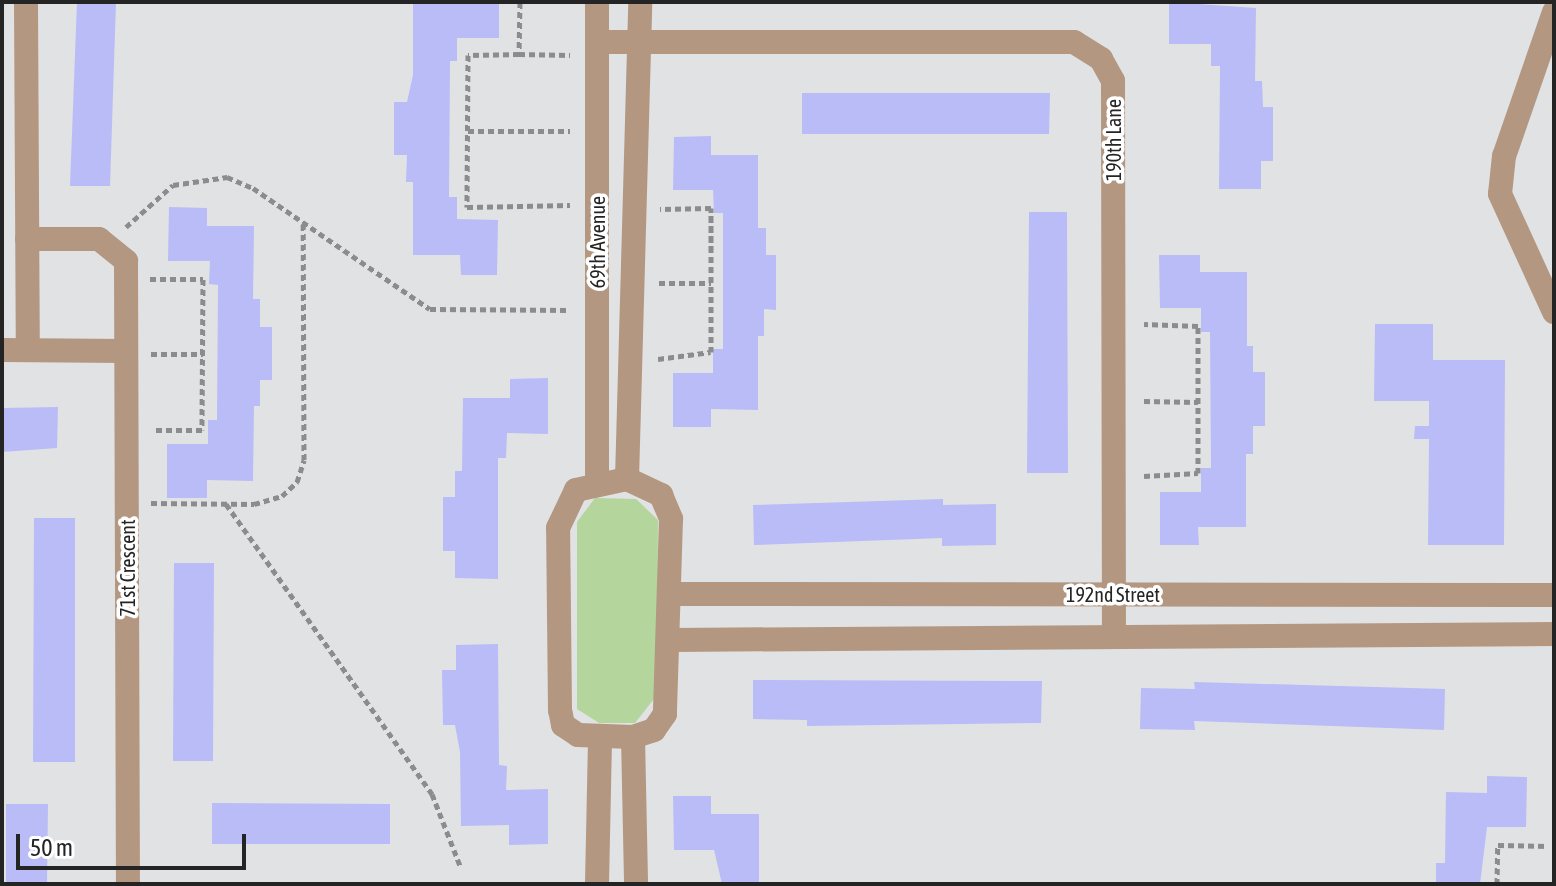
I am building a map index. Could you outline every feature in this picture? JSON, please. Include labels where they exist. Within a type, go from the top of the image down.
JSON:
[{"type":"street","points":[[26,2],[28,350]]},
{"type":"street","name":"69th Avenue","points":[[597,2],[597,482]]},
{"type":"street","name":"69th Avenue","points":[[627,479],[640,2]]},
{"type":"street","points":[[1554,12],[1504,156],[1500,194],[1543,276],[1554,312]]},
{"type":"street","name":"190th Lane","points":[[598,42],[1074,42],[1101,59],[1113,81],[1114,636]]},
{"type":"street","name":"71st Crescent","points":[[27,239],[99,239],[126,261],[138,352],[128,884]]},
{"type":"street","points":[[2,350],[138,352]]},
{"type":"street","points":[[627,479],[661,495],[671,519],[672,640],[665,714],[654,730],[633,737],[600,736],[563,725],[559,687],[558,528],[576,490],[597,482],[627,479]]},
{"type":"street","name":"192nd Street","points":[[671,594],[1554,595]]},
{"type":"street","name":"192nd Street","points":[[672,640],[1554,634]]},
{"type":"street","points":[[597,884],[600,736]]},
{"type":"street","points":[[633,737],[636,884]]},
{"type":"path","points":[[519,54],[520,2]]},
{"type":"path","points":[[570,55],[468,55],[467,207],[570,205]]},
{"type":"path","points":[[468,131],[570,131]]},
{"type":"path","points":[[126,228],[173,185],[213,177],[253,188],[430,309],[568,310]]},
{"type":"path","points":[[658,359],[711,352],[711,208],[659,209]]},
{"type":"path","points":[[150,503],[226,504],[282,496],[304,460],[303,223]]},
{"type":"path","points":[[149,279],[203,279],[202,430],[150,430]]},
{"type":"path","points":[[659,283],[711,283]]},
{"type":"path","points":[[1144,324],[1198,326],[1198,473],[1144,476]]},
{"type":"path","points":[[138,352],[203,354]]},
{"type":"path","points":[[1144,401],[1198,402]]},
{"type":"path","points":[[226,504],[432,794],[461,868]]},
{"type":"path","points":[[1497,884],[1498,845],[1548,846]]},
{"type":"green space","points":[[595,498],[636,499],[658,520],[657,695],[635,723],[599,723],[577,709],[577,522]]},
{"type":"building","points":[[77,2],[116,2],[110,186],[70,186]]},
{"type":"building","points":[[413,2],[499,2],[499,38],[457,38],[457,61],[450,61],[449,197],[457,197],[457,219],[498,220],[497,275],[461,275],[460,255],[413,255],[413,182],[406,182],[407,155],[394,155],[394,102],[407,102],[413,75]]},
{"type":"building","points":[[1169,2],[1256,8],[1255,81],[1262,81],[1263,107],[1273,107],[1273,161],[1261,161],[1261,189],[1219,189],[1220,66],[1211,66],[1211,44],[1169,44]]},
{"type":"building","points":[[802,93],[1050,93],[1049,134],[802,134]]},
{"type":"building","points":[[711,136],[711,155],[758,155],[758,228],[766,228],[766,255],[776,255],[776,310],[764,309],[764,336],[758,336],[758,410],[711,409],[711,427],[673,427],[673,373],[713,373],[713,349],[723,349],[723,213],[714,213],[713,190],[673,190],[674,137]]},
{"type":"building","points":[[169,207],[207,208],[207,226],[254,226],[253,299],[260,299],[260,327],[272,327],[272,380],[260,380],[260,406],[254,406],[253,481],[207,480],[207,498],[167,498],[167,444],[208,444],[208,420],[217,420],[218,285],[209,284],[210,261],[168,261]]},
{"type":"building","points":[[1029,212],[1067,212],[1068,473],[1027,473]]},
{"type":"building","points":[[1159,255],[1200,255],[1200,272],[1247,272],[1247,346],[1253,346],[1253,372],[1265,372],[1265,426],[1253,426],[1253,454],[1246,454],[1246,527],[1198,527],[1199,545],[1160,545],[1160,492],[1201,492],[1201,468],[1211,468],[1210,332],[1201,332],[1201,308],[1160,308]]},
{"type":"building","points":[[1375,324],[1433,324],[1433,360],[1505,360],[1504,545],[1428,545],[1429,439],[1414,439],[1415,426],[1429,426],[1429,401],[1374,401]]},
{"type":"building","points":[[548,378],[548,434],[507,433],[506,458],[498,458],[498,579],[455,578],[455,551],[443,551],[443,497],[455,497],[455,471],[462,471],[463,398],[510,398],[510,379]]},
{"type":"building","points":[[58,407],[57,448],[2,452],[3,408]]},
{"type":"building","points":[[943,499],[943,505],[996,504],[996,545],[942,546],[942,538],[754,545],[753,505]]},
{"type":"building","points":[[34,518],[75,518],[75,762],[33,762]]},
{"type":"building","points":[[174,563],[214,563],[213,761],[173,761]]},
{"type":"building","points":[[498,644],[499,765],[507,766],[506,790],[548,789],[548,844],[509,845],[509,825],[461,826],[460,752],[455,725],[443,725],[442,670],[456,670],[456,645]]},
{"type":"building","points":[[753,680],[1042,681],[1041,723],[807,726],[807,720],[753,719]]},
{"type":"building","points":[[1194,682],[1445,689],[1444,730],[1194,721],[1195,730],[1140,729],[1141,688],[1195,689]]},
{"type":"building","points":[[1487,776],[1527,777],[1526,827],[1487,827],[1480,884],[1436,884],[1436,863],[1445,863],[1446,792],[1487,793]]},
{"type":"building","points":[[673,796],[711,796],[711,814],[759,814],[759,884],[722,884],[714,850],[674,850]]},
{"type":"building","points":[[212,803],[390,804],[390,844],[212,844]]},
{"type":"building","points":[[6,804],[48,804],[47,884],[6,884]]}]
